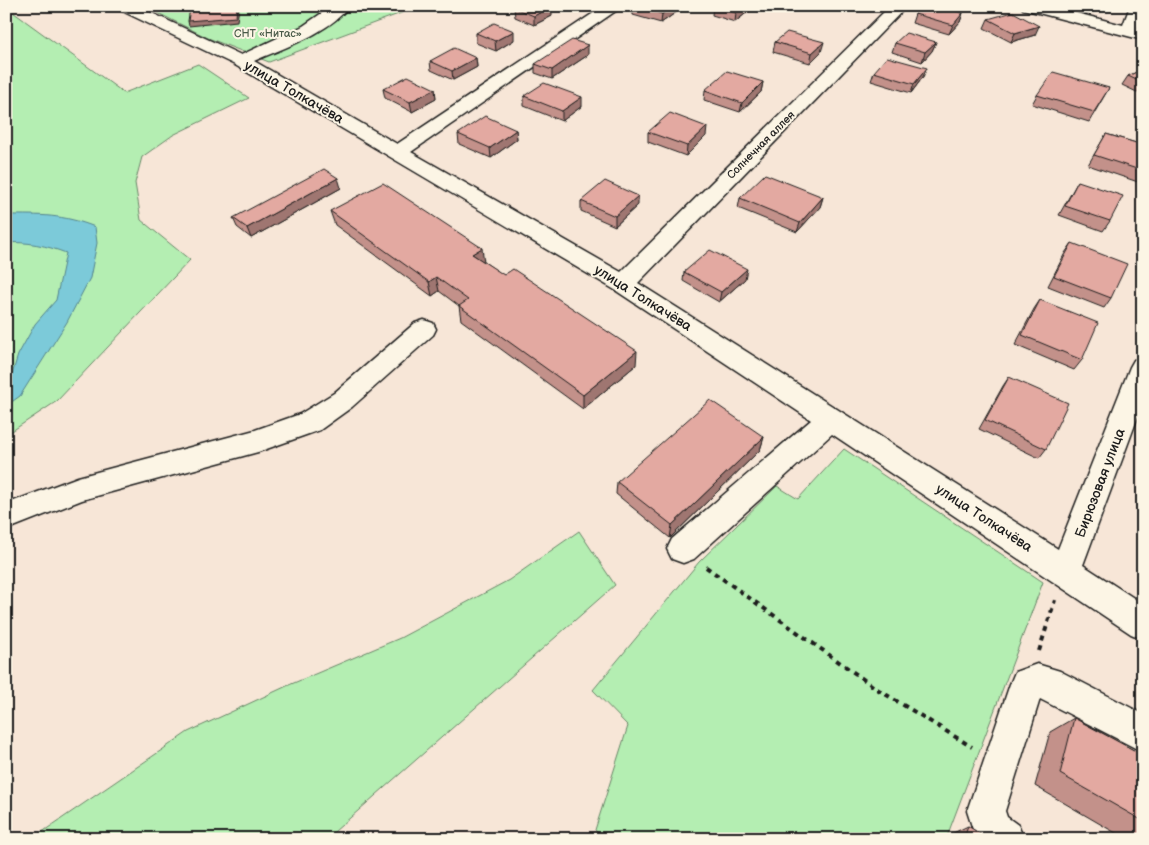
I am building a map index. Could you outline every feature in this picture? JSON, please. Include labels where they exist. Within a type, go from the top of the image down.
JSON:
[{"type":"street","name":"улица Толкачёва","points":[[124,6],[177,22],[623,284],[1143,623]]},
{"type":"street","points":[[241,61],[310,28],[336,13],[341,6]]},
{"type":"street","points":[[398,152],[615,6]]},
{"type":"street","name":"Солнечная аллея","points":[[623,284],[899,6]]},
{"type":"street","points":[[1029,6],[1136,33],[1138,6]]},
{"type":"street","points":[[6,517],[78,489],[258,441],[310,422],[343,400],[424,329]]},
{"type":"street","name":"Бирюзовая улица","points":[[1065,571],[1143,367]]},
{"type":"street","points":[[683,549],[831,418]]},
{"type":"street","points":[[1004,839],[996,834],[986,822],[986,810],[1028,684],[1037,681],[1048,682],[1143,734]]},
{"type":"path","points":[[683,549],[877,689],[1000,764]]},
{"type":"path","points":[[1028,684],[1065,571]]},
{"type":"green space","name":"СНТ «Нитас»","points":[[144,6],[420,6],[269,62],[208,38]]},
{"type":"green space","points":[[6,7],[124,93],[198,64],[249,98],[173,135],[142,157],[135,183],[141,220],[190,260],[57,401],[6,435]]},
{"type":"green space","points":[[844,449],[1043,582],[946,839],[603,839],[595,830],[628,726],[593,690],[699,562],[777,486],[798,499]]},
{"type":"green space","points":[[579,531],[615,585],[326,839],[32,839],[188,732],[289,685],[400,638],[509,580]]},
{"type":"water","points":[[6,215],[51,216],[83,223],[95,227],[97,243],[90,278],[67,322],[20,396],[6,406],[6,394],[18,355],[35,324],[56,300],[66,253],[37,245],[6,243]]},
{"type":"building","points":[[237,6],[236,17],[188,21],[190,8]]},
{"type":"building","points":[[517,6],[552,6],[534,16],[514,8]]},
{"type":"building","points":[[636,6],[673,6],[662,14]]},
{"type":"building","points":[[714,6],[744,6],[736,13]]},
{"type":"building","points":[[923,6],[938,6],[963,13],[953,25],[915,14]]},
{"type":"building","points":[[1013,12],[1039,26],[1015,33],[988,19]]},
{"type":"building","points":[[494,23],[514,31],[495,41],[476,33]]},
{"type":"building","points":[[787,32],[824,42],[812,53],[775,42]]},
{"type":"building","points":[[906,33],[936,42],[925,52],[895,43]]},
{"type":"building","points":[[572,40],[588,45],[552,70],[535,64]]},
{"type":"building","points":[[454,48],[476,58],[452,71],[430,61]]},
{"type":"building","points":[[887,57],[927,68],[914,84],[874,72]]},
{"type":"building","points":[[1143,69],[1143,83],[1128,76]]},
{"type":"building","points":[[727,71],[763,82],[742,103],[705,90]]},
{"type":"building","points":[[1053,72],[1109,88],[1094,112],[1037,95]]},
{"type":"building","points":[[408,76],[435,89],[410,102],[383,89]]},
{"type":"building","points":[[544,83],[582,97],[562,111],[524,96]]},
{"type":"building","points":[[670,113],[707,127],[687,146],[648,132]]},
{"type":"building","points":[[485,116],[516,130],[490,148],[458,134]]},
{"type":"building","points":[[1106,134],[1143,145],[1143,171],[1094,155]]},
{"type":"building","points":[[324,169],[338,178],[247,228],[233,218]]},
{"type":"building","points":[[765,174],[823,197],[800,223],[740,198]]},
{"type":"building","points":[[605,181],[638,196],[615,216],[581,201]]},
{"type":"building","points":[[1078,181],[1123,196],[1110,221],[1065,206]]},
{"type":"building","points":[[383,183],[482,248],[472,254],[504,275],[513,269],[637,351],[583,395],[459,306],[468,300],[436,277],[429,282],[330,211]]},
{"type":"building","points":[[1072,243],[1127,264],[1111,298],[1054,276]]},
{"type":"building","points":[[710,250],[747,269],[721,292],[684,272]]},
{"type":"building","points":[[1040,300],[1098,323],[1082,360],[1022,335]]},
{"type":"building","points":[[1009,377],[1068,403],[1046,449],[985,420]]},
{"type":"building","points":[[710,400],[764,437],[672,525],[617,482]]},
{"type":"building","points":[[1074,718],[1143,755],[1143,821],[1060,774]]},
{"type":"building","points":[[968,826],[988,839],[964,839]]}]
